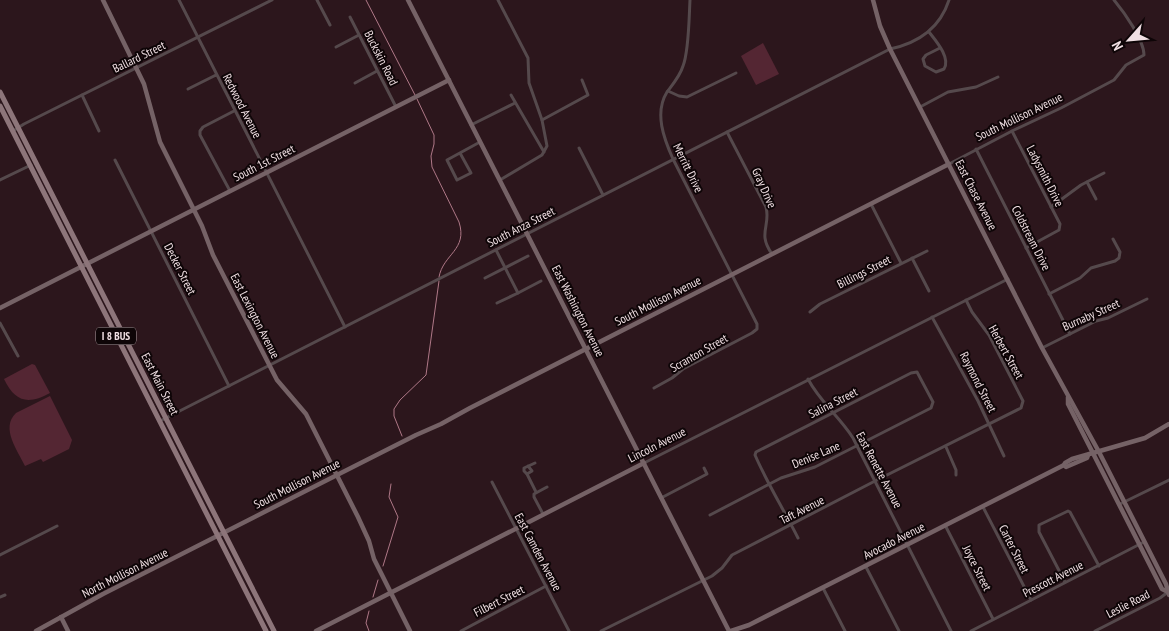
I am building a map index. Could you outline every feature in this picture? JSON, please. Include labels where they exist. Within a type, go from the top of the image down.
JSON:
[{"type":"main road","name":"East Lexington Avenue","points":[[102,0],[137,68],[148,94],[160,142],[194,210],[213,255],[269,365],[282,387],[306,414],[358,517],[374,559],[410,631]]},
{"type":"main road","name":"East Washington Avenue","points":[[408,0],[730,631]]},
{"type":"main road","name":"East Chase Avenue","points":[[873,0],[880,26],[890,48],[1068,397],[1068,404],[1097,453],[1142,543],[1162,589],[1168,594]]},
{"type":"main road","name":"South 1st Street","points":[[0,308],[449,80]]},
{"type":"main road","name":"East Main Street","points":[[0,92],[30,165],[166,418],[274,631]]},
{"type":"main road","name":"East Main Street","points":[[0,106],[36,162],[160,421],[266,631]]},
{"type":"main road","name":"South Mollison Avenue","points":[[224,534],[949,164]]},
{"type":"main road","points":[[1162,430],[1169,424]]},
{"type":"main road","points":[[1162,430],[1169,428]]},
{"type":"main road","name":"Avocado Avenue","points":[[730,631],[749,626],[1064,466],[1064,463],[1145,438],[1162,430]]},
{"type":"main road","name":"Lincoln Avenue","points":[[316,631],[644,463]]},
{"type":"main road","name":"North Mollison Avenue","points":[[36,631],[224,534]]},
{"type":"main road","points":[[258,614],[264,611]]},
{"type":"main road","points":[[61,617],[68,631]]},
{"type":"street","name":"Redwood Avenue","points":[[179,0],[345,327]]},
{"type":"street","name":"Ballard Street","points":[[16,130],[272,0]]},
{"type":"street","points":[[317,0],[330,26]]},
{"type":"street","points":[[498,0],[528,58],[529,83],[542,120],[547,146],[542,155],[500,180]]},
{"type":"street","name":"Merritt Drive","points":[[690,0],[685,60],[681,72],[662,102],[661,118],[667,145],[758,324],[757,329],[752,333]]},
{"type":"street","points":[[940,48],[924,58],[925,66],[934,72],[940,72],[946,66],[946,60],[940,48],[929,32],[944,13],[949,0]]},
{"type":"street","name":"South Mollison Avenue","points":[[949,164],[1114,80],[1126,65],[1144,55],[1144,48],[1128,17],[1114,0]]},
{"type":"street","name":"Buckskin Road","points":[[350,17],[396,107]]},
{"type":"street","name":"South Anza Street","points":[[160,421],[890,48],[907,44],[929,32]]},
{"type":"street","points":[[336,47],[359,36]]},
{"type":"street","points":[[355,83],[378,71]]},
{"type":"street","points":[[668,91],[687,97],[736,73]]},
{"type":"street","points":[[188,89],[216,75]]},
{"type":"street","points":[[920,107],[948,92],[976,87],[998,77]]},
{"type":"street","points":[[542,120],[588,96],[582,80]]},
{"type":"street","points":[[511,94],[544,152]]},
{"type":"street","points":[[82,95],[99,131]]},
{"type":"street","points":[[471,125],[515,103]]},
{"type":"street","points":[[230,192],[200,135],[200,131],[203,127],[234,111]]},
{"type":"street","name":"Ladysmith Drive","points":[[1012,131],[1060,224],[1059,230],[1026,248]]},
{"type":"street","name":"Gray Drive","points":[[727,132],[766,207],[767,218],[764,239],[772,254]]},
{"type":"street","points":[[460,153],[471,173],[457,180],[447,160],[480,142]]},
{"type":"street","points":[[579,148],[603,195]]},
{"type":"street","name":"Coldstream Drive","points":[[976,149],[1070,334]]},
{"type":"street","name":"Decker Street","points":[[115,160],[229,386]]},
{"type":"street","points":[[0,180],[36,162]]},
{"type":"street","points":[[1051,207],[1087,182],[1104,173]]},
{"type":"street","points":[[1087,182],[1096,199]]},
{"type":"street","points":[[871,204],[901,263]]},
{"type":"street","points":[[1049,294],[1080,278],[1091,268],[1119,258],[1120,252],[1113,239]]},
{"type":"street","points":[[496,250],[518,293]]},
{"type":"street","name":"Billings Street","points":[[810,312],[820,304],[927,251]]},
{"type":"street","points":[[485,278],[528,256]]},
{"type":"street","points":[[912,258],[929,291]]},
{"type":"street","name":"Lincoln Avenue","points":[[644,463],[1008,279]]},
{"type":"street","points":[[497,304],[541,280]]},
{"type":"street","name":"Burnaby Street","points":[[1042,348],[1147,299]]},
{"type":"street","name":"Herbert Street","points":[[966,300],[972,312],[989,335],[1023,401],[1021,408],[1015,411]]},
{"type":"street","name":"Raymond Street","points":[[932,317],[990,424],[1004,456]]},
{"type":"street","points":[[0,323],[18,356]]},
{"type":"street","name":"Scranton Street","points":[[654,388],[683,369],[752,333]]},
{"type":"street","name":"Denise Lane","points":[[710,515],[783,478],[815,467],[928,409],[932,406],[933,402],[917,372],[911,373]]},
{"type":"street","name":"Salina Street","points":[[770,484],[754,455],[763,448],[911,373]]},
{"type":"street","name":"East Renette Avenue","points":[[808,380],[817,395],[847,428],[858,446],[951,631]]},
{"type":"street","name":"Taft Avenue","points":[[601,631],[716,574],[732,555],[1015,411]]},
{"type":"street","points":[[946,447],[956,470],[956,476]]},
{"type":"street","points":[[535,463],[524,470],[536,492],[534,497],[543,514]]},
{"type":"street","points":[[662,498],[707,474],[704,468]]},
{"type":"street","points":[[1122,503],[1169,480]]},
{"type":"street","name":"East Camden Avenue","points":[[492,482],[569,631]]},
{"type":"street","points":[[770,484],[798,538]]},
{"type":"street","points":[[536,492],[547,487]]},
{"type":"street","name":"Carter Street","points":[[983,506],[1031,600]]},
{"type":"street","points":[[1065,582],[1039,532],[1038,528],[1043,522],[1068,511],[1073,514],[1098,566]]},
{"type":"street","points":[[0,555],[57,526]]},
{"type":"street","name":"Joyce Street","points":[[946,526],[993,619]]},
{"type":"street","name":"Prescott Avenue","points":[[970,631],[1142,543]]},
{"type":"street","points":[[866,567],[899,631]]},
{"type":"street","name":"Filbert Street","points":[[461,631],[546,586]]},
{"type":"street","points":[[823,588],[845,631]]},
{"type":"street","name":"Leslie Road","points":[[1095,631],[1168,594]]},
{"type":"street","points":[[0,598],[5,595]]},
{"type":"shaded area","points":[[763,43],[779,74],[756,85],[741,56]]},
{"type":"shaded area","points":[[32,364],[35,365],[50,393],[35,399],[23,399],[13,393],[4,379]]},
{"type":"shaded area","points":[[50,396],[72,440],[69,449],[43,462],[41,459],[25,466],[10,432],[12,419],[16,413]]},
{"type":"waterway","points":[[366,0],[415,95]]},
{"type":"waterway","points":[[417,99],[434,135],[431,156],[432,167],[459,222],[461,231],[458,246],[441,269],[439,277]]},
{"type":"waterway","points":[[402,436],[394,416],[394,409],[400,400],[426,375],[439,281]]},
{"type":"waterway","points":[[383,566],[398,517],[389,497],[391,484]]},
{"type":"waterway","points":[[373,597],[378,580]]},
{"type":"waterway","points":[[369,611],[366,623],[369,631]]}]
